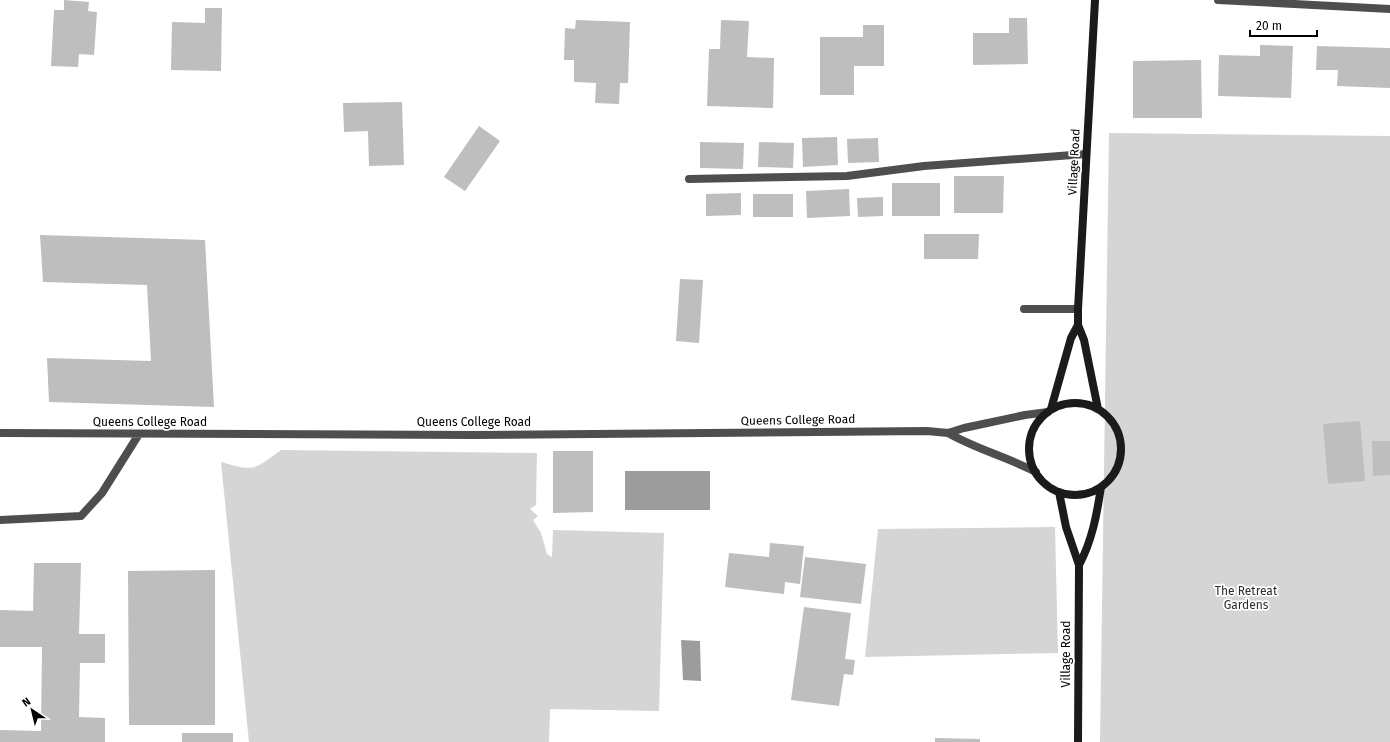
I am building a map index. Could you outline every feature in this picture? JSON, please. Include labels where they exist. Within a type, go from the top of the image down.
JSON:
[{"type":"main road","name":"Village Road","points":[[1095,0],[1078,325],[1084,340],[1098,409]]},
{"type":"main road","name":"Village Road","points":[[1050,411],[1071,338],[1078,325]]},
{"type":"main road","name":"Village Road","points":[[1076,403],[1098,409],[1107,416],[1114,425],[1121,447],[1120,458],[1116,470],[1101,486],[1085,494],[1059,492],[1045,483],[1036,472],[1029,452],[1030,441],[1034,429],[1040,419],[1050,411],[1076,403]]},
{"type":"main road","name":"Village Road","points":[[1078,565],[1084,555],[1095,524],[1101,486]]},
{"type":"main road","name":"Village Road","points":[[1059,492],[1066,527],[1078,565],[1078,742]]},
{"type":"street","points":[[1218,0],[1390,9]]},
{"type":"street","points":[[689,180],[847,176],[924,166],[1086,154]]},
{"type":"street","points":[[1024,309],[1078,309]]},
{"type":"street","name":"Queens College Road","points":[[0,433],[474,435],[919,431],[948,433],[964,428],[1050,411]]},
{"type":"street","name":"Queens College Road","points":[[948,433],[961,440],[1009,458],[1036,472]]},
{"type":"street","points":[[0,520],[81,516],[102,493],[140,434]]},
{"type":"green space","name":"The Retreat Gardens","points":[[1109,133],[1390,136],[1390,742],[1100,742]]},
{"type":"green space","points":[[281,450],[537,453],[536,505],[530,509],[538,516],[533,520],[541,533],[547,554],[552,557],[553,530],[664,533],[659,711],[550,709],[549,742],[249,742],[221,462],[241,467],[253,467],[265,462]]},
{"type":"green space","points":[[1055,527],[1058,653],[865,657],[878,529]]},
{"type":"shaded area","points":[[625,471],[710,471],[710,510],[625,510]]},
{"type":"shaded area","points":[[681,640],[700,641],[701,681],[683,680]]},
{"type":"building","points":[[64,0],[89,2],[88,11],[97,12],[94,55],[79,54],[78,67],[51,66],[54,10],[64,10]]},
{"type":"building","points":[[205,8],[222,8],[221,71],[171,70],[172,22],[205,23]]},
{"type":"building","points":[[1009,18],[1027,18],[1028,64],[973,65],[973,33],[1009,33]]},
{"type":"building","points":[[576,20],[630,22],[628,83],[620,83],[619,104],[595,103],[596,83],[574,82],[574,60],[564,60],[565,28],[575,29]]},
{"type":"building","points":[[721,20],[749,21],[747,57],[774,58],[773,108],[707,106],[709,49],[720,49]]},
{"type":"building","points":[[863,25],[884,25],[884,66],[854,66],[854,95],[820,95],[820,37],[863,37]]},
{"type":"building","points":[[1260,45],[1293,46],[1291,98],[1218,96],[1219,55],[1260,56]]},
{"type":"building","points":[[1317,46],[1390,48],[1390,88],[1337,86],[1338,70],[1316,70]]},
{"type":"building","points":[[1201,60],[1202,118],[1133,118],[1133,61]]},
{"type":"building","points":[[402,102],[404,165],[369,166],[368,131],[344,132],[343,103]]},
{"type":"building","points":[[479,126],[500,141],[465,191],[444,177]]},
{"type":"building","points":[[837,137],[838,165],[803,167],[802,138]]},
{"type":"building","points":[[878,138],[879,162],[848,163],[847,139]]},
{"type":"building","points":[[700,142],[744,143],[743,169],[700,168]]},
{"type":"building","points":[[759,142],[794,143],[793,168],[758,167]]},
{"type":"building","points":[[954,176],[1004,176],[1003,213],[954,213]]},
{"type":"building","points":[[892,183],[940,183],[940,216],[892,216]]},
{"type":"building","points":[[849,189],[850,216],[807,218],[806,191]]},
{"type":"building","points":[[741,193],[741,215],[706,216],[706,194]]},
{"type":"building","points":[[753,194],[793,194],[793,217],[753,217]]},
{"type":"building","points":[[883,197],[883,216],[858,217],[857,198]]},
{"type":"building","points":[[924,234],[979,234],[978,259],[924,259]]},
{"type":"building","points":[[40,235],[205,240],[214,407],[49,402],[47,358],[151,361],[147,285],[43,282]]},
{"type":"building","points":[[680,279],[703,280],[699,343],[676,341]]},
{"type":"building","points":[[1360,421],[1365,481],[1328,484],[1323,424]]},
{"type":"building","points":[[1372,441],[1390,441],[1390,475],[1373,476]]},
{"type":"building","points":[[553,451],[593,451],[593,512],[553,513]]},
{"type":"building","points":[[770,543],[804,546],[800,584],[785,582],[784,594],[725,587],[729,553],[769,557]]},
{"type":"building","points":[[805,557],[866,564],[861,604],[800,597]]},
{"type":"building","points":[[34,563],[81,563],[79,634],[105,634],[105,663],[80,663],[79,717],[105,718],[105,742],[0,742],[0,730],[41,731],[42,647],[0,647],[0,610],[33,611]]},
{"type":"building","points":[[215,570],[215,725],[129,725],[128,571]]},
{"type":"building","points":[[804,607],[851,613],[845,659],[855,660],[853,675],[844,674],[839,706],[791,700]]},
{"type":"building","points":[[182,733],[233,733],[233,742],[182,742]]},
{"type":"building","points":[[935,738],[980,739],[980,742],[935,742]]}]
